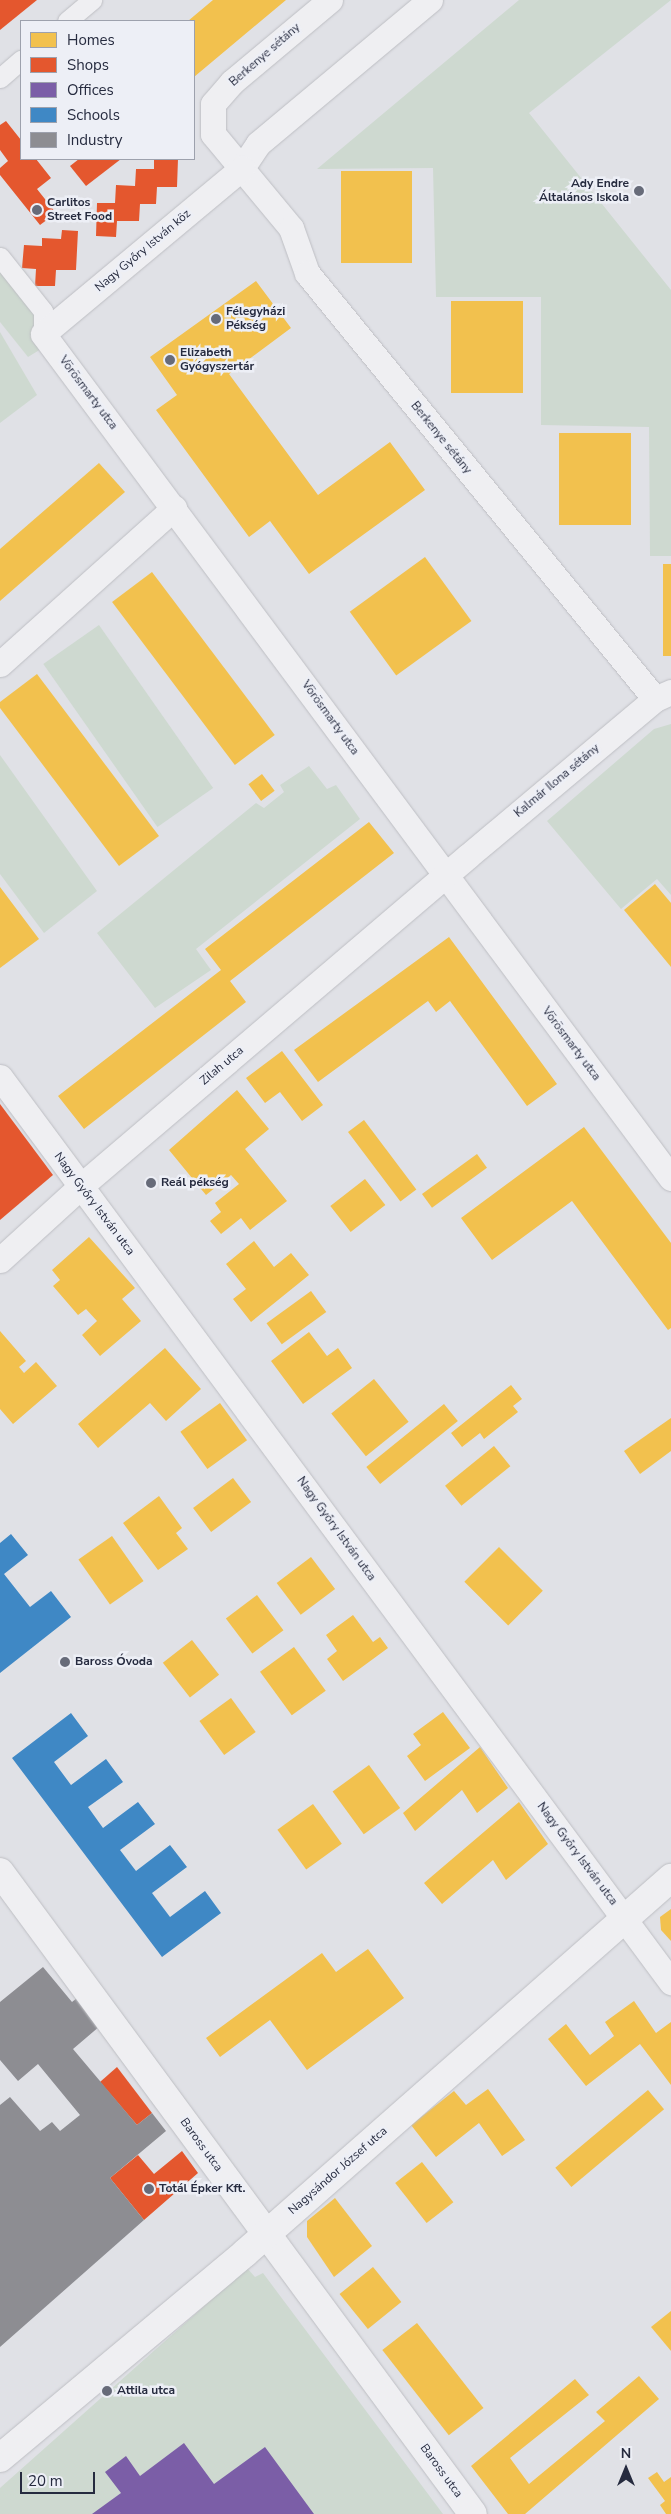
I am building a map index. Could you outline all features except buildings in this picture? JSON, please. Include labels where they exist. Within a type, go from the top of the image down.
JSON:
[{"type":"street","points":[[68,20],[92,0]]},
{"type":"street","name":"Berkenye sétány","points":[[330,0],[232,82],[214,104],[213,134],[291,228],[306,273],[663,696]]},
{"type":"street","points":[[242,168],[258,144],[430,0]]},
{"type":"street","points":[[0,78],[20,61]]},
{"type":"street","name":"Nagy Győry István köz","points":[[43,334],[242,168]]},
{"type":"street","points":[[0,257],[43,311],[43,334]]},
{"type":"street","name":"Vörösmarty utca","points":[[43,334],[671,1178]]},
{"type":"street","points":[[0,664],[174,508]]},
{"type":"street","name":"Kalmár Ilona sétány","points":[[446,875],[663,696]]},
{"type":"street","name":"Zilah utca","points":[[0,1260],[82,1185],[446,875]]},
{"type":"street","name":"Nagy Győry István utca","points":[[0,1077],[82,1185],[671,1982]]},
{"type":"street","name":"Baross utca","points":[[0,1872],[473,2514]]},
{"type":"street","name":"Nagysándor József utca","points":[[0,2458],[267,2233],[671,1878]]},
{"type":"shaded area","points":[[519,0],[671,0],[529,113],[671,290],[671,556],[650,556],[649,427],[541,425],[541,297],[436,297],[433,168],[317,169]]},
{"type":"shaded area","points":[[0,257],[43,311],[41,349],[28,357],[0,322]]},
{"type":"shaded area","points":[[0,332],[37,395],[0,423]]},
{"type":"shaded area","points":[[99,625],[213,788],[157,827],[43,664]]},
{"type":"shaded area","points":[[671,724],[671,895],[657,879],[621,909],[547,821],[654,729]]},
{"type":"shaded area","points":[[0,755],[97,891],[44,933],[0,874]]},
{"type":"shaded area","points":[[309,766],[327,789],[336,785],[360,819],[196,949],[211,970],[155,1008],[97,933],[256,803],[264,808],[284,792],[280,785]]},
{"type":"shaded area","points":[[247,2268],[255,2277],[263,2273],[443,2514],[0,2514],[0,2488]]},
{"type":"place","name":"Ady Endre Általános Iskola","points":[[639,191]]},
{"type":"place","name":"Carlitos Street Food","points":[[37,210]]},
{"type":"place","name":"Félegyházi Pékség","points":[[216,319]]},
{"type":"place","name":"Elizabeth Gyógyszertár","points":[[170,360]]},
{"type":"place","name":"Reál pékség","points":[[151,1183]]},
{"type":"place","name":"Baross Óvoda","points":[[65,1662]]},
{"type":"place","name":"Totál Épker Kft.","points":[[149,2189]]},
{"type":"place","name":"Attila utca","points":[[107,2391]]}]
